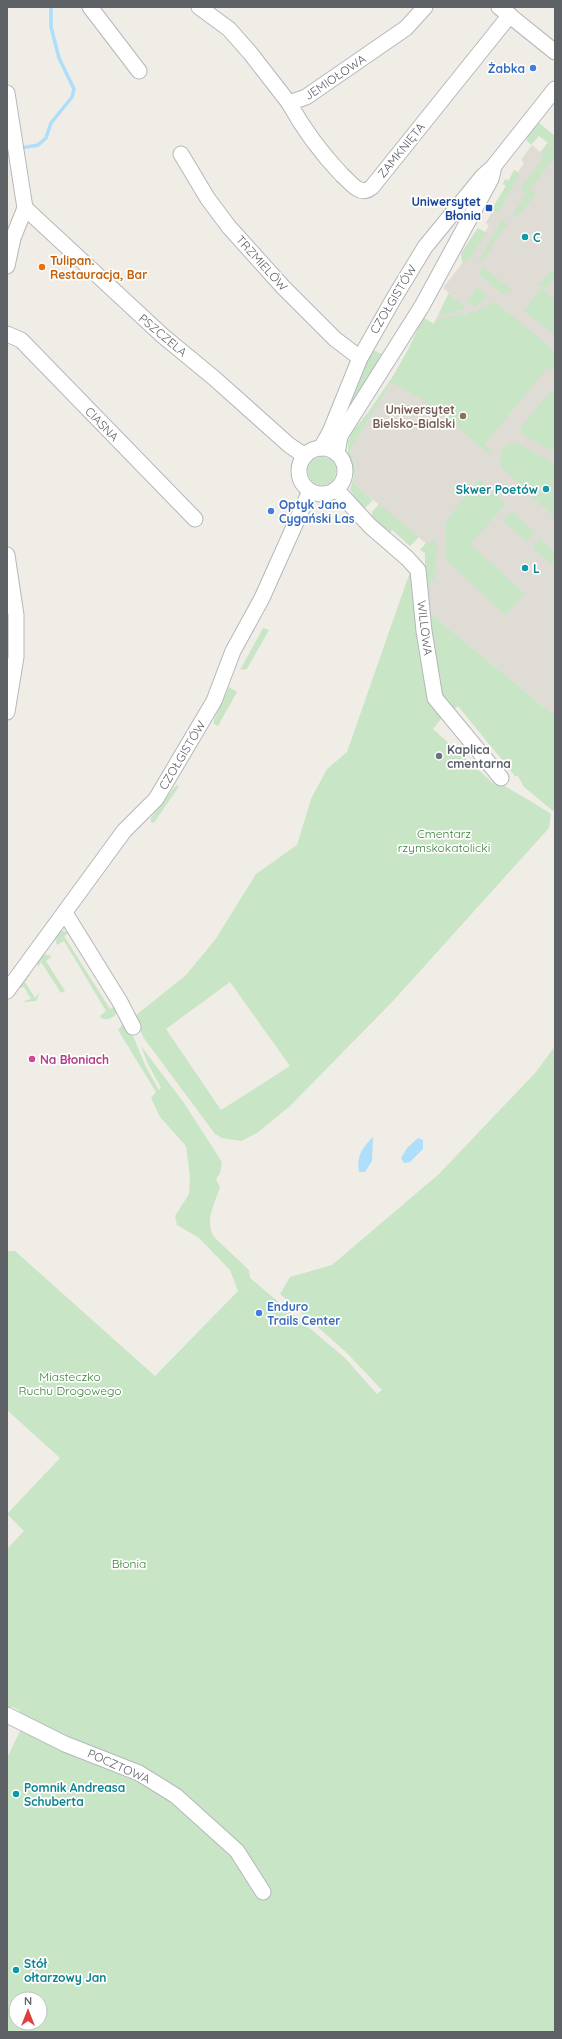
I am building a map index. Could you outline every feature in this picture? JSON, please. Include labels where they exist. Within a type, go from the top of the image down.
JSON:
[{"type":"street","points":[[90,7],[139,71]]},
{"type":"street","name":"JEMIOŁOWA","points":[[199,7],[229,29],[251,54],[289,103],[306,97],[374,51],[406,28],[425,7]]},
{"type":"street","points":[[505,11],[555,52]]},
{"type":"street","name":"ZAMKNIĘTA","points":[[289,103],[302,126],[334,166],[354,187],[361,190],[367,190],[372,187],[505,11]]},
{"type":"street","name":"CZOŁGISTÓW","points":[[321,448],[330,432],[360,358],[425,247],[483,176],[493,167],[555,89]]},
{"type":"street","points":[[7,93],[25,208],[13,238],[7,266]]},
{"type":"street","name":"TRZMIELÓW","points":[[181,154],[208,199],[234,232],[284,287],[335,338],[360,358]]},
{"type":"street","name":"CZOŁGISTÓW","points":[[337,454],[340,436],[440,275],[491,179],[493,167]]},
{"type":"street","name":"PSZCZELA","points":[[25,208],[163,336],[214,378],[289,445],[305,456]]},
{"type":"street","name":"CIASNA","points":[[7,334],[21,340],[195,519]]},
{"type":"street","points":[[321,448],[337,454],[342,462],[344,474],[343,479],[336,489],[323,494],[310,491],[302,483],[299,476],[299,469],[305,456],[314,450],[321,448]]},
{"type":"street","name":"WILLOWA","points":[[336,489],[370,526],[407,558],[418,570],[424,631],[435,698],[501,778]]},
{"type":"street","name":"CZOŁGISTÓW","points":[[7,991],[124,831],[154,802],[201,725],[214,701],[233,652],[262,598],[310,491]]},
{"type":"street","points":[[7,555],[11,614],[16,657],[7,712]]},
{"type":"street","points":[[65,913],[120,1002],[133,1027]]},
{"type":"street","name":"POCZTOWA","points":[[7,1715],[65,1744],[139,1773],[176,1796],[237,1851],[263,1892]]},
{"type":"shaded area","name":"Uniwersytet Bielsko-Bialski","points":[[554,135],[555,716],[425,609],[428,545],[354,484],[356,469],[350,450],[411,350],[434,323],[449,293],[443,288],[463,262],[482,230],[485,232],[489,226],[486,223],[514,170],[518,172],[524,163],[521,160],[532,145],[540,152]]},
{"type":"green space","points":[[539,123],[555,136],[555,163],[552,161],[530,189],[536,194],[517,217],[513,215],[526,193],[520,190],[543,158],[541,153],[548,143],[539,136],[531,145],[527,141],[527,136]]},
{"type":"green space","points":[[514,170],[519,176],[498,213],[491,210],[506,186],[503,184],[505,179],[509,181]]},
{"type":"green space","points":[[502,220],[508,224],[490,247],[492,248],[480,263],[478,262]]},
{"type":"green space","points":[[478,228],[486,233],[470,259],[462,262],[461,253]]},
{"type":"green space","points":[[483,267],[513,291],[503,294],[478,274]]},
{"type":"green space","points":[[552,269],[555,277],[547,288],[539,285]]},
{"type":"green space","points":[[477,288],[487,295],[482,303],[474,307],[467,301]]},
{"type":"green space","points":[[540,289],[547,291],[546,293],[555,300],[555,335],[524,311]]},
{"type":"green space","points":[[448,294],[464,306],[463,310],[438,316]]},
{"type":"green space","points":[[495,302],[555,351],[555,367],[552,370],[548,367],[485,444],[491,450],[488,453],[454,423],[430,405],[405,389],[391,383],[350,450],[356,469],[354,484],[373,500],[365,508],[355,503],[357,500],[350,490],[354,476],[348,454],[348,441],[352,432],[369,411],[393,376],[409,348],[423,317],[434,324],[436,320],[462,314],[463,317],[466,316],[466,313],[474,311],[475,314],[478,313],[478,310]]},
{"type":"green space","points":[[371,349],[384,355],[345,417],[343,416]]},
{"type":"green space","points":[[552,390],[555,390],[555,452],[524,436],[521,431],[522,426]]},
{"type":"green space","points":[[512,443],[517,443],[555,464],[555,480],[552,486],[546,485],[546,487],[540,488],[539,491],[540,494],[549,489],[555,491],[555,518],[502,468],[500,461],[501,453],[505,446]]},
{"type":"green space","points":[[322,457],[332,461],[336,471],[332,481],[322,485],[312,481],[308,471],[312,461]]},
{"type":"green space","points":[[479,479],[491,490],[469,492]]},
{"type":"green space","points":[[495,494],[506,504],[470,544],[525,594],[505,615],[447,561],[446,558],[445,523],[466,495]]},
{"type":"green space","points":[[379,504],[419,537],[410,546],[392,530],[388,535],[372,518],[372,512]]},
{"type":"green space","points":[[512,511],[535,533],[526,542],[503,521]]},
{"type":"green space","points":[[540,538],[555,553],[555,562],[552,565],[532,547]]},
{"type":"green space","points":[[433,540],[437,543],[435,576],[426,591],[425,609],[555,716],[555,808],[553,811],[524,787],[518,776],[515,776],[458,706],[453,710],[438,698],[426,631],[422,573],[425,571],[425,553],[420,550],[426,543],[428,544]]},
{"type":"green space","name":"Cmentarz rzymskokatolicki","points":[[411,569],[445,714],[433,729],[494,784],[497,781],[551,814],[549,828],[393,1001],[290,1106],[257,1133],[241,1141],[222,1138],[215,1134],[143,1037],[135,1016],[186,975],[215,940],[256,874],[297,845],[311,799],[327,769],[347,752]],"holes":[[[230,982],[290,1066],[221,1110],[166,1029]]]},
{"type":"green space","points":[[263,628],[269,630],[247,669],[240,670]]},
{"type":"green space","points":[[229,687],[237,692],[218,726],[214,724],[214,720]]},
{"type":"green space","points":[[177,785],[179,786],[154,823],[151,822],[151,818]]},
{"type":"green space","points":[[61,930],[69,933],[64,936],[110,1009],[116,1006],[117,1013],[112,1018],[101,1018],[100,1016],[106,1011],[64,941],[57,945],[55,938]]},
{"type":"green space","points":[[43,954],[52,956],[46,961],[65,991],[61,993],[41,962],[38,967],[37,961]]},
{"type":"green space","points":[[29,972],[30,975],[25,982],[35,998],[40,992],[36,1001],[25,1002],[24,1001],[31,999],[24,987],[16,989]]},
{"type":"green space","points":[[123,1024],[132,1033],[145,1065],[159,1090],[161,1088],[148,1064],[141,1046],[184,1103],[222,1162],[220,1173],[216,1179],[220,1187],[210,1218],[211,1231],[214,1237],[249,1270],[250,1278],[345,1358],[377,1394],[382,1390],[347,1353],[280,1294],[290,1277],[332,1265],[439,1174],[536,1072],[555,1046],[555,2032],[7,2032],[7,1758],[20,1731],[25,1729],[19,1710],[13,1707],[7,1707],[7,1549],[24,1531],[7,1514],[60,1458],[7,1410],[7,1251],[15,1251],[155,1376],[238,1291],[230,1270],[199,1238],[177,1225],[175,1216],[189,1194],[190,1176],[186,1146],[160,1117],[151,1098],[156,1092],[118,1030]]},
{"type":"water","points":[[373,1137],[372,1161],[365,1172],[359,1172],[359,1157]]},
{"type":"water","points":[[418,1138],[423,1140],[423,1149],[410,1162],[404,1163],[401,1158],[407,1148]]},
{"type":"waterway","points":[[21,148],[38,145],[46,138],[51,123],[72,97],[74,89],[59,58],[51,27],[51,7]]},
{"type":"place","name":"Żabka","points":[[533,68]]},
{"type":"place","name":"Uniwersytet Błonia","points":[[489,208]]},
{"type":"place","name":"C","points":[[525,237]]},
{"type":"place","name":"Tulipan. Restauracja, Bar","points":[[42,267]]},
{"type":"place","name":"Uniwersytet Bielsko-Bialski","points":[[463,416]]},
{"type":"place","name":"Skwer Poetów","points":[[546,489]]},
{"type":"place","name":"Optyk Jano Cygański Las","points":[[271,511]]},
{"type":"place","name":"L","points":[[525,568]]},
{"type":"place","name":"Kaplica cmentarna","points":[[439,756]]},
{"type":"place","name":"Na Błoniach","points":[[32,1059]]},
{"type":"place","name":"Enduro Trails Center","points":[[259,1313]]},
{"type":"place","name":"Pomnik Andreasa Schuberta","points":[[16,1794]]},
{"type":"place","name":"Stół ołtarzowy Jan","points":[[16,1970]]},
{"type":"park label","name":"Miasteczko Ruchu Drogowego","points":[[70,1383]]},
{"type":"park label","name":"Błonia","points":[[129,1563]]}]
